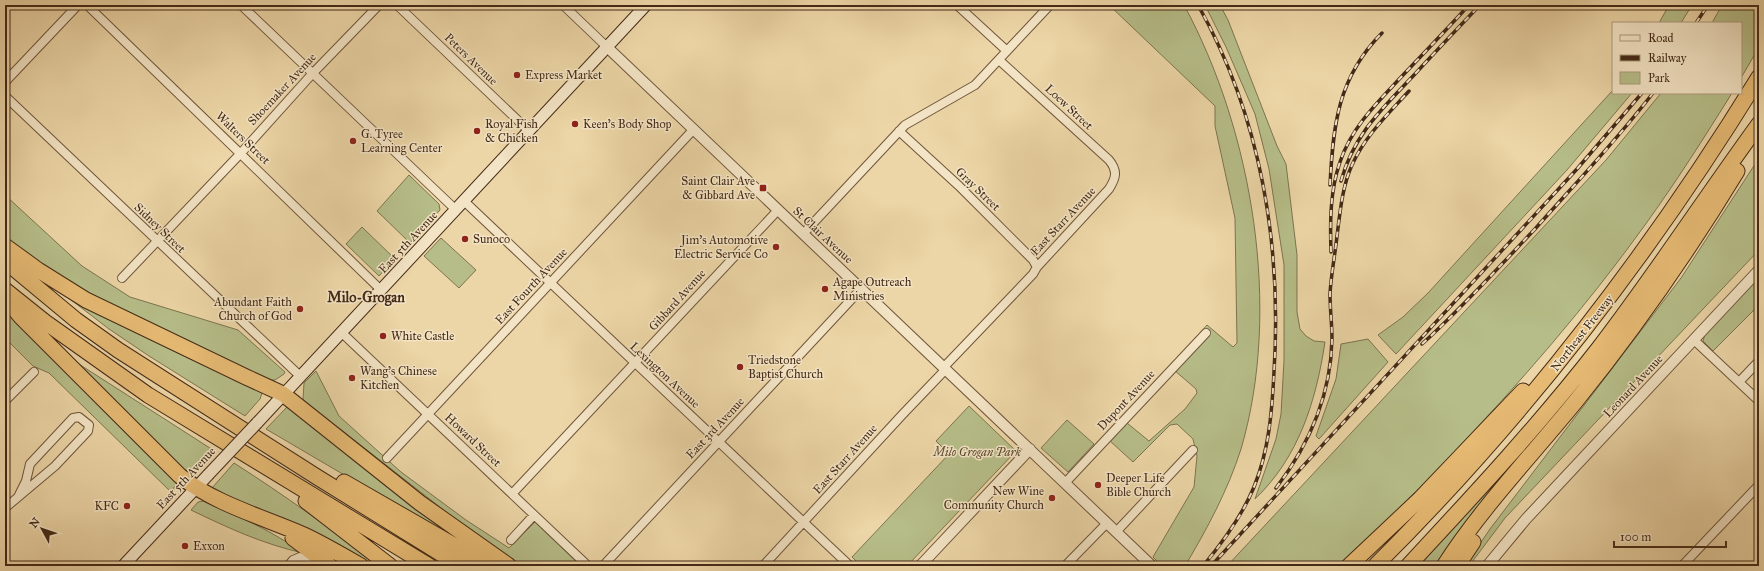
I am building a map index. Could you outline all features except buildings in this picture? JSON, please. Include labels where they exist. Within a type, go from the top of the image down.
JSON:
[{"type":"highway","name":"Northeast Freeway","points":[[1375,566],[1432,509],[1489,445],[1546,379],[1599,312],[1671,212],[1731,123],[1759,77]]},
{"type":"highway","name":"Northeast Freeway","points":[[1408,566],[1474,495],[1542,418],[1599,348],[1759,124]]},
{"type":"highway","points":[[1444,566],[1480,517],[1577,400],[1650,303],[1700,230],[1737,171],[1759,130]]},
{"type":"highway","points":[[5,246],[38,270],[86,300],[246,377],[279,399],[420,503],[509,566]]},
{"type":"highway","points":[[5,261],[76,320],[118,350],[317,477],[462,566]]},
{"type":"highway","points":[[5,290],[45,322],[148,395],[429,566]]},
{"type":"highway","points":[[5,298],[21,317],[180,476],[195,488],[273,524],[304,535],[361,566]]},
{"type":"highway","points":[[1349,566],[1420,498],[1599,312]]},
{"type":"highway","points":[[1457,566],[1491,518],[1549,443],[1577,400]]},
{"type":"highway","points":[[254,436],[329,474],[490,566]]},
{"type":"highway","points":[[246,456],[390,566]]},
{"type":"highway","points":[[273,524],[330,566]]},
{"type":"main road","name":"East 5th Avenue","points":[[123,566],[646,5]]},
{"type":"street","points":[[5,82],[78,5]]},
{"type":"street","name":"Walters Street","points":[[87,5],[381,290]]},
{"type":"street","points":[[241,5],[456,209]]},
{"type":"street","name":"Shoemaker Avenue","points":[[122,278],[313,73],[379,5]]},
{"type":"street","name":"Peters Avenue","points":[[397,5],[529,131]]},
{"type":"street","name":"St Clair Avenue","points":[[562,5],[945,368],[1148,563]]},
{"type":"street","points":[[957,5],[1007,51]]},
{"type":"street","points":[[803,234],[905,125],[976,85],[1050,5]]},
{"type":"street","name":"Loew Street","points":[[999,60],[1109,160],[1114,167],[1116,176]]},
{"type":"street","name":"Sidney Street","points":[[5,96],[157,242],[300,376]]},
{"type":"street","name":"East Fourth Avenue","points":[[387,458],[693,130]]},
{"type":"street","name":"Gray Street","points":[[899,132],[987,214],[1034,260],[1037,267]]},
{"type":"street","name":"East Starr Avenue","points":[[763,566],[1033,274],[1037,267],[1109,190],[1116,176]]},
{"type":"street","name":"Lexington Avenue","points":[[464,201],[850,566]]},
{"type":"street","name":"Gibbard Avenue","points":[[512,494],[778,210]]},
{"type":"street","name":"Leonard Avenue","points":[[1487,566],[1526,519],[1759,270]]},
{"type":"street","name":"East 3rd Avenue","points":[[603,566],[862,289]]},
{"type":"street","name":"Howard Street","points":[[341,332],[588,566]]},
{"type":"street","name":"Dupont Avenue","points":[[1065,483],[1206,333]]},
{"type":"street","points":[[1694,340],[1759,401]]},
{"type":"street","points":[[1739,382],[1759,362]]},
{"type":"street","points":[[5,401],[34,372]]},
{"type":"street","points":[[5,508],[55,466],[88,430],[89,425],[85,420],[79,417],[73,418],[36,456],[30,464],[26,481],[20,495]]},
{"type":"street","points":[[920,566],[1030,449]]},
{"type":"street","points":[[1116,532],[1193,450]]},
{"type":"street","points":[[1682,566],[1759,485]]},
{"type":"street","points":[[511,540],[534,515]]},
{"type":"street","name":"Leonard Avenue","points":[[1480,566],[1500,543],[1526,519]]},
{"type":"street","points":[[1065,566],[1107,523]]},
{"type":"street","points":[[288,566],[293,560],[300,557],[313,566]]},
{"type":"green space","points":[[1109,5],[1184,5],[1208,55],[1228,108],[1243,165],[1254,222],[1259,281],[1259,339],[1253,395],[1241,449],[1236,464],[1209,524],[1185,566],[1162,566],[1153,557],[1194,487],[1197,456],[1193,439],[1177,424],[1170,425],[1133,462],[1110,441],[1127,423],[1149,441],[1185,409],[1197,393],[1196,389],[1174,370],[1172,365],[1207,325],[1233,347],[1237,343],[1235,218],[1215,126],[1215,106]]},
{"type":"green space","points":[[1205,5],[1220,5],[1228,20],[1277,146],[1286,164],[1297,255],[1297,312],[1300,329],[1306,336],[1314,341],[1325,342],[1316,386],[1303,427],[1283,465],[1270,483],[1255,499],[1276,439],[1281,414],[1284,361],[1284,265],[1269,169],[1255,114],[1226,47]]},
{"type":"green space","points":[[1669,5],[1692,5],[1682,22],[1660,22]]},
{"type":"green space","points":[[1722,5],[1759,5],[1759,47],[1742,76],[1742,22],[1713,22]]},
{"type":"green space","points":[[1612,91],[1612,94],[1631,94],[1567,170],[1396,354],[1378,335],[1403,317],[1428,293]]},
{"type":"green space","points":[[1660,94],[1731,94],[1656,209],[1623,255],[1576,315],[1502,400],[1451,455],[1367,540],[1337,566],[1227,566],[1606,160]]},
{"type":"green space","points":[[1759,158],[1759,250],[1505,518],[1469,566],[1465,566],[1490,529],[1681,278]]},
{"type":"green space","points":[[409,175],[439,204],[440,210],[410,243],[377,211]]},
{"type":"green space","points":[[5,195],[82,266],[130,297],[238,330],[285,372],[284,374],[275,380],[268,380],[71,286],[5,239]]},
{"type":"green space","points":[[362,227],[395,259],[379,276],[346,244]]},
{"type":"green space","points":[[441,238],[476,270],[459,288],[424,256]]},
{"type":"green space","points":[[1759,277],[1759,305],[1713,351],[1703,341],[1705,334]]},
{"type":"green space","points":[[49,283],[263,390],[260,399],[245,416],[109,329]]},
{"type":"green space","points":[[5,311],[176,482],[177,485],[174,487],[173,494],[49,373],[33,366],[5,338]]},
{"type":"green space","points":[[1368,339],[1388,362],[1319,439],[1316,436],[1336,379],[1341,344]]},
{"type":"green space","points":[[71,359],[213,450],[188,475]]},
{"type":"green space","points":[[316,371],[339,416],[401,472],[466,520],[509,548],[535,522],[581,566],[523,566],[489,545],[303,400],[304,383]]},
{"type":"green space","name":"Milo Grogan Park","points":[[969,406],[1016,451],[907,566],[861,566],[852,557],[949,454],[936,441]]},
{"type":"green space","points":[[287,407],[290,408],[494,563],[266,429]]},
{"type":"green space","points":[[1067,420],[1094,444],[1068,472],[1041,448]]},
{"type":"green space","points":[[1514,461],[1517,464],[1437,566],[1419,566]]},
{"type":"green space","points":[[234,463],[308,513],[378,566],[368,566],[216,493],[212,488]]},
{"type":"green space","points":[[204,501],[255,524],[303,553],[246,535],[191,510],[198,502]]},
{"type":"railway","points":[[1198,5],[1220,48],[1238,92],[1252,137],[1263,183],[1270,230],[1276,324],[1271,416],[1259,473],[1249,498],[1238,518],[1225,538],[1203,566]]},
{"type":"railway","points":[[1331,252],[1332,195],[1340,162],[1345,149],[1359,125],[1376,104],[1469,5]]},
{"type":"railway","points":[[1341,181],[1353,149],[1370,123],[1480,5]]},
{"type":"railway","points":[[1697,22],[1708,5]]},
{"type":"railway","points":[[1330,185],[1336,122],[1347,85],[1367,50],[1382,33]]},
{"type":"railway","points":[[1276,488],[1299,454],[1323,399],[1331,359],[1331,280],[1342,200],[1349,173],[1363,144],[1409,91]]},
{"type":"railway","points":[[1211,566],[1577,169],[1641,94]]},
{"type":"railway","points":[[1422,344],[1466,302],[1535,229],[1610,145],[1652,94]]},
{"type":"place","name":"Express Market","points":[[517,75]]},
{"type":"place","name":"Keen's Body Shop","points":[[575,124]]},
{"type":"place","name":"Royal Fish & Chicken","points":[[477,131]]},
{"type":"place","name":"G. Tyree Learning Center","points":[[353,141]]},
{"type":"place","name":"Saint Clair Ave & Gibbard Ave","points":[[763,188]]},
{"type":"place","name":"Sunoco","points":[[465,239]]},
{"type":"place","name":"Jim's Automotive Electric Service Co","points":[[776,247]]},
{"type":"place","name":"Agape Outreach Ministries","points":[[825,289]]},
{"type":"place","name":"Abundant Faith Church of God","points":[[300,309]]},
{"type":"place","name":"White Castle","points":[[383,336]]},
{"type":"place","name":"Triedstone Baptist Church","points":[[740,367]]},
{"type":"place","name":"Wang's Chinese Kitchen","points":[[352,378]]},
{"type":"place","name":"Deeper Life Bible Church","points":[[1098,485]]},
{"type":"place","name":"New Wine Community Church","points":[[1052,498]]},
{"type":"place","name":"KFC","points":[[127,506]]},
{"type":"place","name":"Exxon","points":[[185,546]]},
{"type":"district","name":"Milo-Grogan","points":[[366,297]]}]
